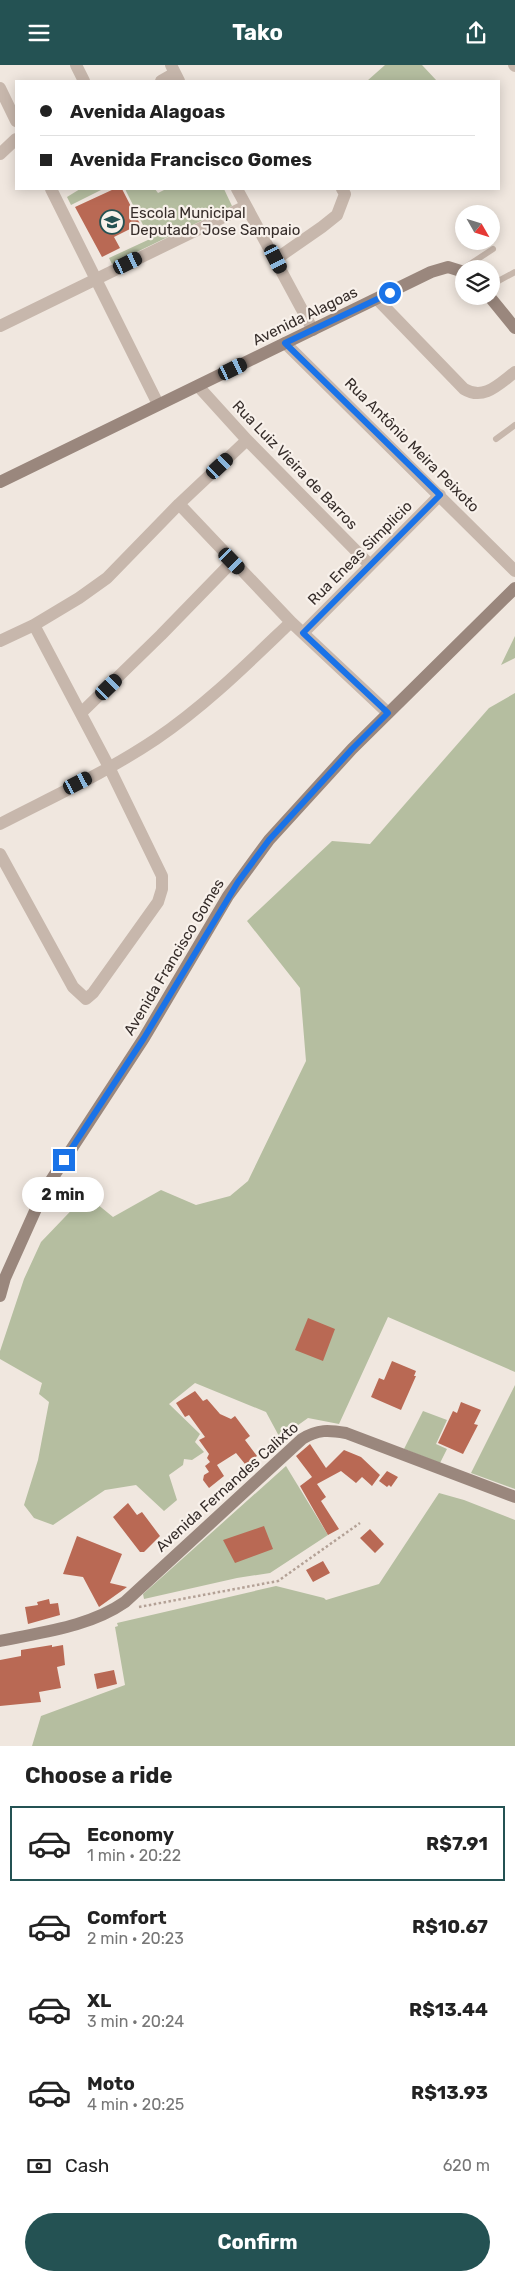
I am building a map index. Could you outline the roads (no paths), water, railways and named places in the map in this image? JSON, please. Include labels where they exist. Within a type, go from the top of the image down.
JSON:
[{"type":"street","points":[[76,65],[84,80]]},
{"type":"street","points":[[164,80],[175,73]]},
{"type":"street","points":[[0,88],[15,119]]},
{"type":"street","points":[[0,154],[15,140]]},
{"type":"street","points":[[51,190],[158,404]]},
{"type":"street","points":[[238,190],[313,330]]},
{"type":"street","points":[[276,259],[337,215],[345,194],[343,190]]},
{"type":"street","points":[[0,326],[246,206]]},
{"type":"street","name":"Avenida Alagoas","points":[[0,482],[431,272],[448,267],[455,269]]},
{"type":"street","points":[[377,299],[464,389],[472,394],[488,392],[515,372]]},
{"type":"street","points":[[496,305],[515,328]]},
{"type":"street","name":"Rua Antônio Meira Peixoto","points":[[285,343],[515,571]]},
{"type":"street","name":"Rua Luiz Vieira de Barros","points":[[198,386],[247,441],[370,565]]},
{"type":"street","points":[[0,641],[34,625],[79,598],[106,578],[179,504],[247,441]]},
{"type":"street","name":"Rua Eneas Simplicio","points":[[303,633],[440,495]]},
{"type":"street","points":[[179,504],[291,622],[388,713]]},
{"type":"street","points":[[81,713],[161,635],[232,561]]},
{"type":"street","name":"Avenida Francisco Gomes","points":[[0,1296],[5,1278],[44,1191],[144,1038],[228,896],[269,840],[352,749],[515,588]]},
{"type":"street","points":[[0,824],[109,767],[156,739],[218,691],[291,622]]},
{"type":"street","points":[[0,854],[73,987],[86,999],[94,993],[158,902],[162,889],[162,876],[109,767],[34,625]]},
{"type":"street","name":"Avenida Fernandes Calixto","points":[[0,1641],[94,1619],[110,1613],[125,1602],[302,1439],[314,1432],[327,1429],[346,1433],[515,1497]]},
{"type":"lane","points":[[478,260],[492,250]]},
{"type":"lane","points":[[500,280],[515,272]]},
{"type":"lane","points":[[496,439],[515,425]]},
{"type":"place","name":"Escola Municipal Deputado Jose Sampaio","points":[[112,222]]}]
